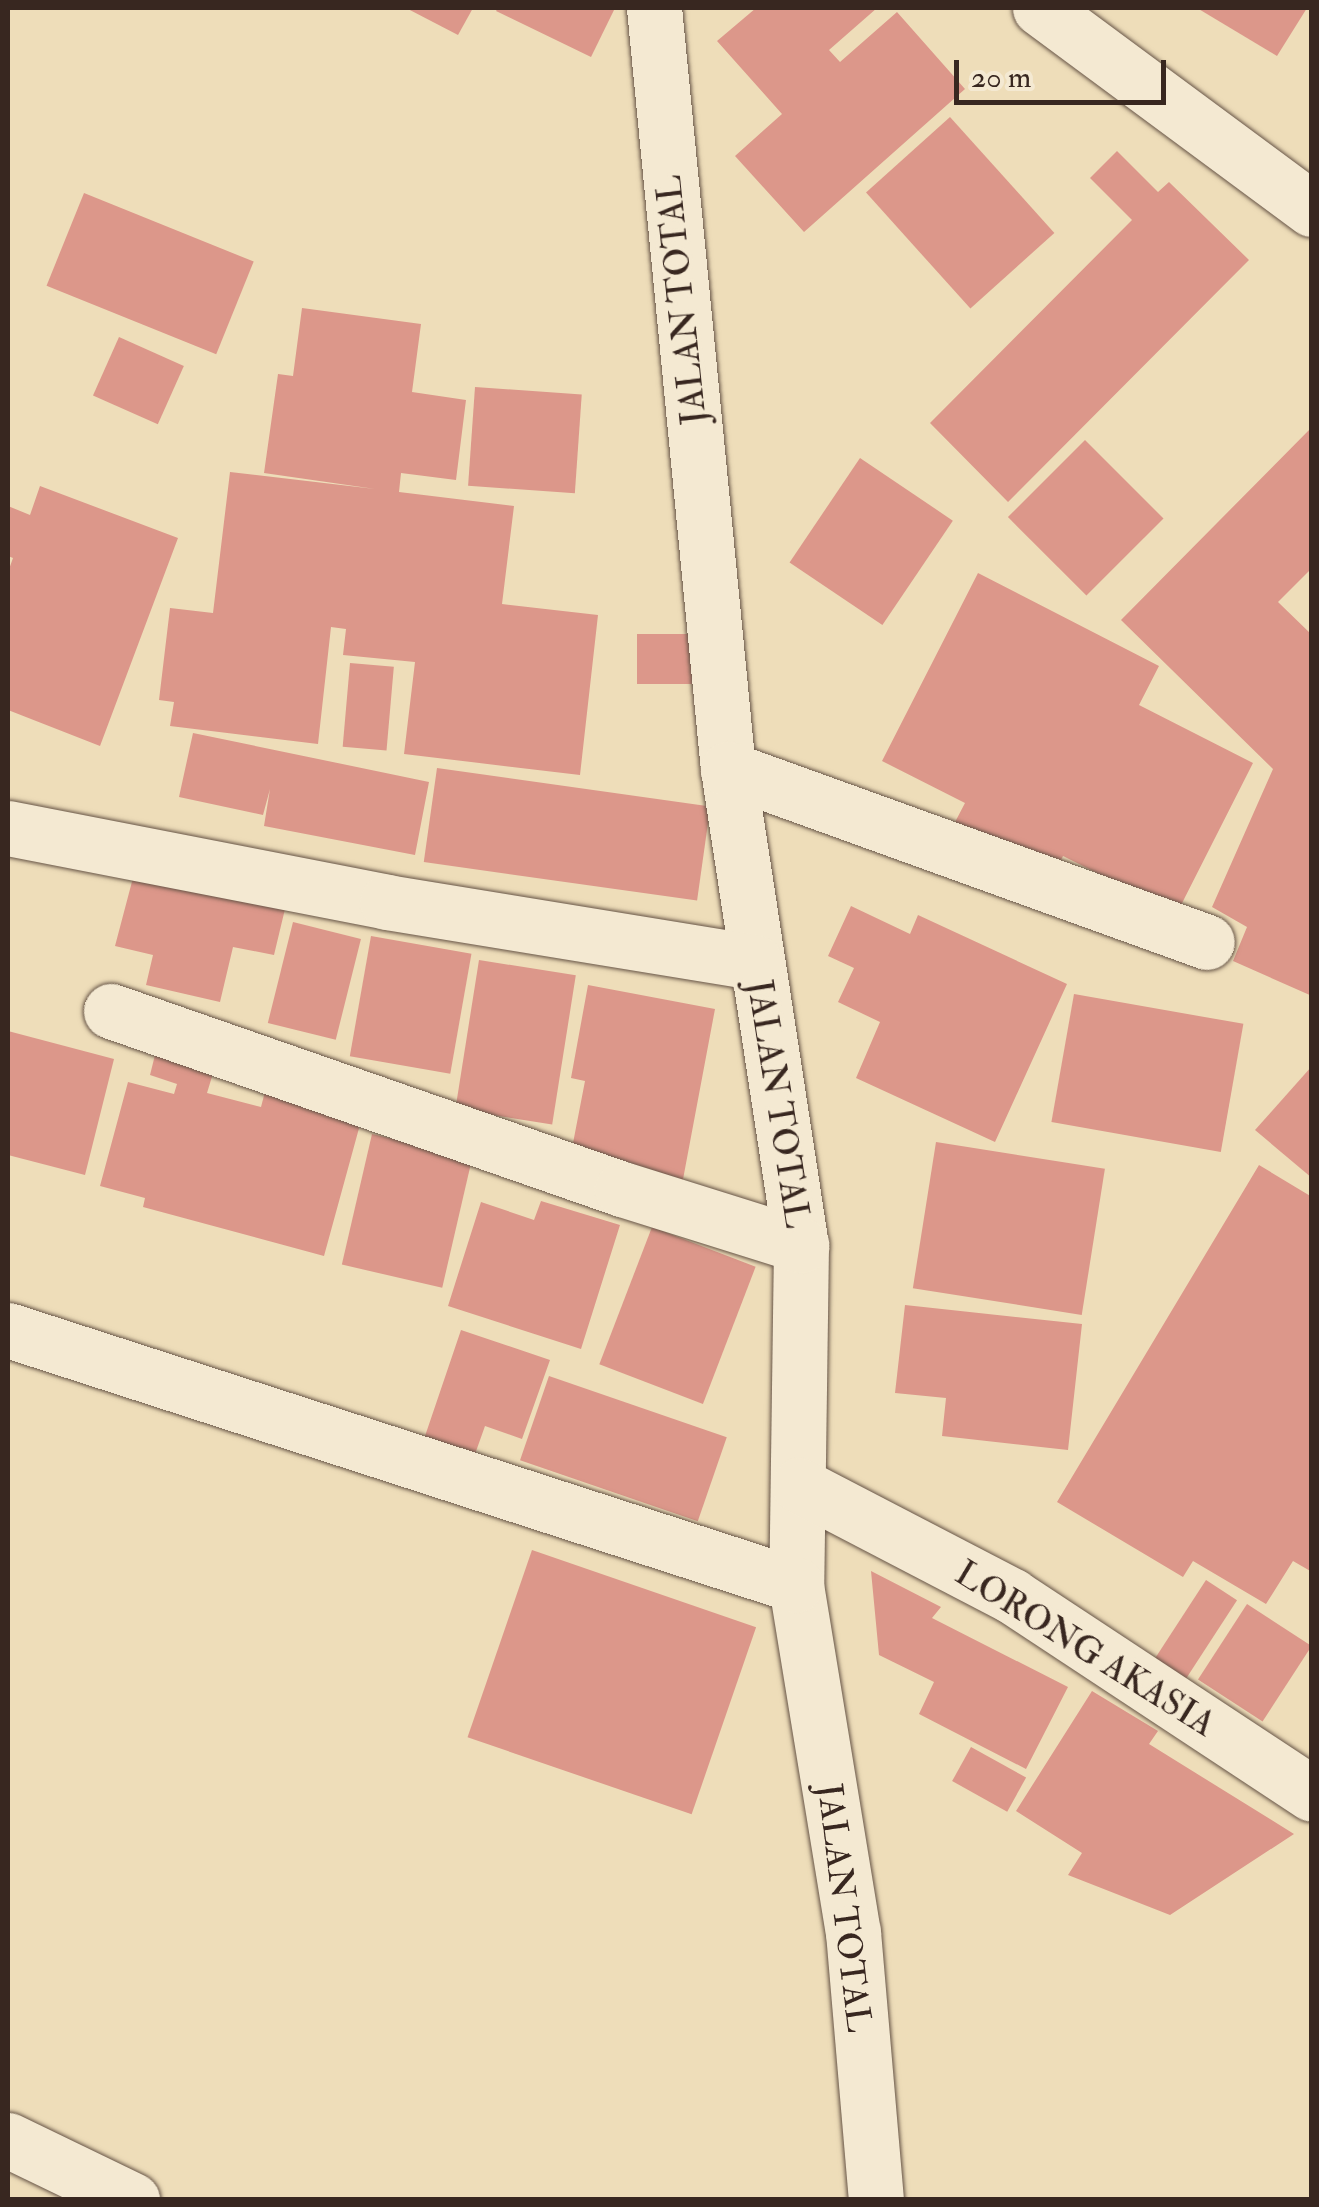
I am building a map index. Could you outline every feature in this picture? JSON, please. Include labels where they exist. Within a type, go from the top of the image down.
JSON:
[{"type":"street","name":"JALAN TOTAL","points":[[654,8],[728,769],[800,1245],[796,1584],[853,1932],[876,2200]]},
{"type":"street","points":[[1040,8],[1312,210]]},
{"type":"street","points":[[728,769],[1207,942]]},
{"type":"street","points":[[8,828],[388,902],[755,962]]},
{"type":"street","points":[[111,1011],[622,1189],[800,1245]]},
{"type":"street","points":[[8,1330],[796,1584]]},
{"type":"street","name":"LORONG AKASIA","points":[[799,1485],[1012,1596],[1312,1794]]},
{"type":"street","points":[[8,2140],[60,2184],[132,2200]]},
{"type":"building","points":[[406,8],[473,8],[458,35]]},
{"type":"building","points":[[615,8],[591,57],[496,11]]},
{"type":"building","points":[[756,8],[877,8],[829,50],[840,62],[897,12],[965,89],[804,232],[735,156],[782,114],[717,41]]},
{"type":"building","points":[[1197,8],[1307,8],[1277,56]]},
{"type":"building","points":[[950,117],[1054,233],[970,309],[866,193]]},
{"type":"building","points":[[1117,151],[1158,192],[1169,182],[1249,260],[1008,502],[930,423],[1132,220],[1090,178]]},
{"type":"building","points":[[84,193],[254,262],[216,354],[47,286]]},
{"type":"building","points":[[302,308],[421,324],[412,392],[466,400],[456,480],[401,473],[399,492],[514,506],[502,604],[598,615],[580,775],[404,754],[415,662],[343,655],[346,629],[331,627],[318,744],[170,726],[174,702],[159,700],[170,608],[213,613],[230,472],[375,489],[264,473],[278,374],[293,376]]},
{"type":"building","points":[[119,337],[184,366],[158,424],[93,395]]},
{"type":"building","points":[[475,387],[582,394],[575,493],[468,486]]},
{"type":"building","points":[[1312,427],[1312,568],[1278,602],[1312,635],[1312,996],[1233,961],[1247,927],[1212,907],[1273,769],[1121,620]]},
{"type":"building","points":[[1085,440],[1163,518],[1086,596],[1008,517]]},
{"type":"building","points":[[860,458],[953,521],[882,625],[790,562]]},
{"type":"building","points":[[40,486],[178,538],[100,746],[8,710],[8,572],[13,558],[8,556],[8,506],[30,515]]},
{"type":"building","points":[[978,573],[1159,666],[1139,705],[1253,763],[1177,913],[1063,856],[1053,876],[953,826],[965,803],[882,761]]},
{"type":"building","points":[[637,634],[693,634],[693,684],[637,684]]},
{"type":"building","points":[[350,663],[394,667],[387,751],[343,747]]},
{"type":"building","points":[[193,733],[429,782],[415,855],[264,826],[270,789],[263,815],[179,797]]},
{"type":"building","points":[[437,768],[710,806],[697,900],[424,862]]},
{"type":"building","points":[[134,874],[285,909],[274,955],[233,947],[220,1002],[146,985],[153,955],[115,946]]},
{"type":"building","points":[[851,906],[910,934],[918,915],[1067,984],[995,1142],[856,1078],[880,1022],[838,1002],[854,968],[828,956]]},
{"type":"building","points":[[293,922],[361,939],[336,1040],[268,1023]]},
{"type":"building","points":[[371,936],[471,954],[450,1074],[350,1056]]},
{"type":"building","points":[[479,960],[576,975],[552,1124],[455,1109]]},
{"type":"building","points":[[588,985],[715,1009],[681,1190],[568,1169],[585,1081],[571,1078]]},
{"type":"building","points":[[1074,994],[1243,1024],[1221,1152],[1051,1122]]},
{"type":"building","points":[[8,1031],[114,1059],[85,1175],[8,1155]]},
{"type":"building","points":[[156,1051],[214,1070],[207,1093],[261,1107],[267,1084],[364,1110],[324,1256],[143,1207],[145,1198],[100,1186],[128,1082],[174,1094],[177,1084],[150,1075]]},
{"type":"building","points":[[1312,1066],[1312,1178],[1255,1130]]},
{"type":"building","points":[[372,1134],[472,1157],[442,1288],[342,1265]]},
{"type":"building","points":[[936,1142],[1105,1169],[1082,1315],[913,1288]]},
{"type":"building","points":[[1259,1165],[1312,1197],[1312,1572],[1293,1561],[1266,1604],[1193,1561],[1183,1577],[1057,1502]]},
{"type":"building","points":[[541,1201],[620,1225],[581,1349],[448,1306],[481,1202],[534,1220]]},
{"type":"building","points":[[652,1227],[756,1267],[703,1404],[599,1364]]},
{"type":"building","points":[[905,1305],[1082,1324],[1068,1450],[942,1436],[946,1398],[895,1393]]},
{"type":"building","points":[[461,1330],[550,1360],[522,1439],[485,1426],[474,1457],[424,1439]]},
{"type":"building","points":[[549,1376],[727,1437],[698,1521],[520,1460]]},
{"type":"building","points":[[532,1550],[756,1627],[692,1814],[468,1737]]},
{"type":"building","points":[[871,1571],[941,1607],[932,1618],[1068,1687],[1026,1769],[919,1714],[934,1682],[879,1655]]},
{"type":"building","points":[[1206,1580],[1237,1600],[1183,1684],[1152,1664]]},
{"type":"building","points":[[1247,1604],[1312,1646],[1263,1721],[1198,1679]]},
{"type":"building","points":[[1092,1691],[1158,1731],[1149,1744],[1294,1834],[1170,1915],[1068,1875],[1082,1853],[1016,1811]]},
{"type":"building","points":[[971,1747],[1026,1778],[1007,1812],[952,1781]]}]
